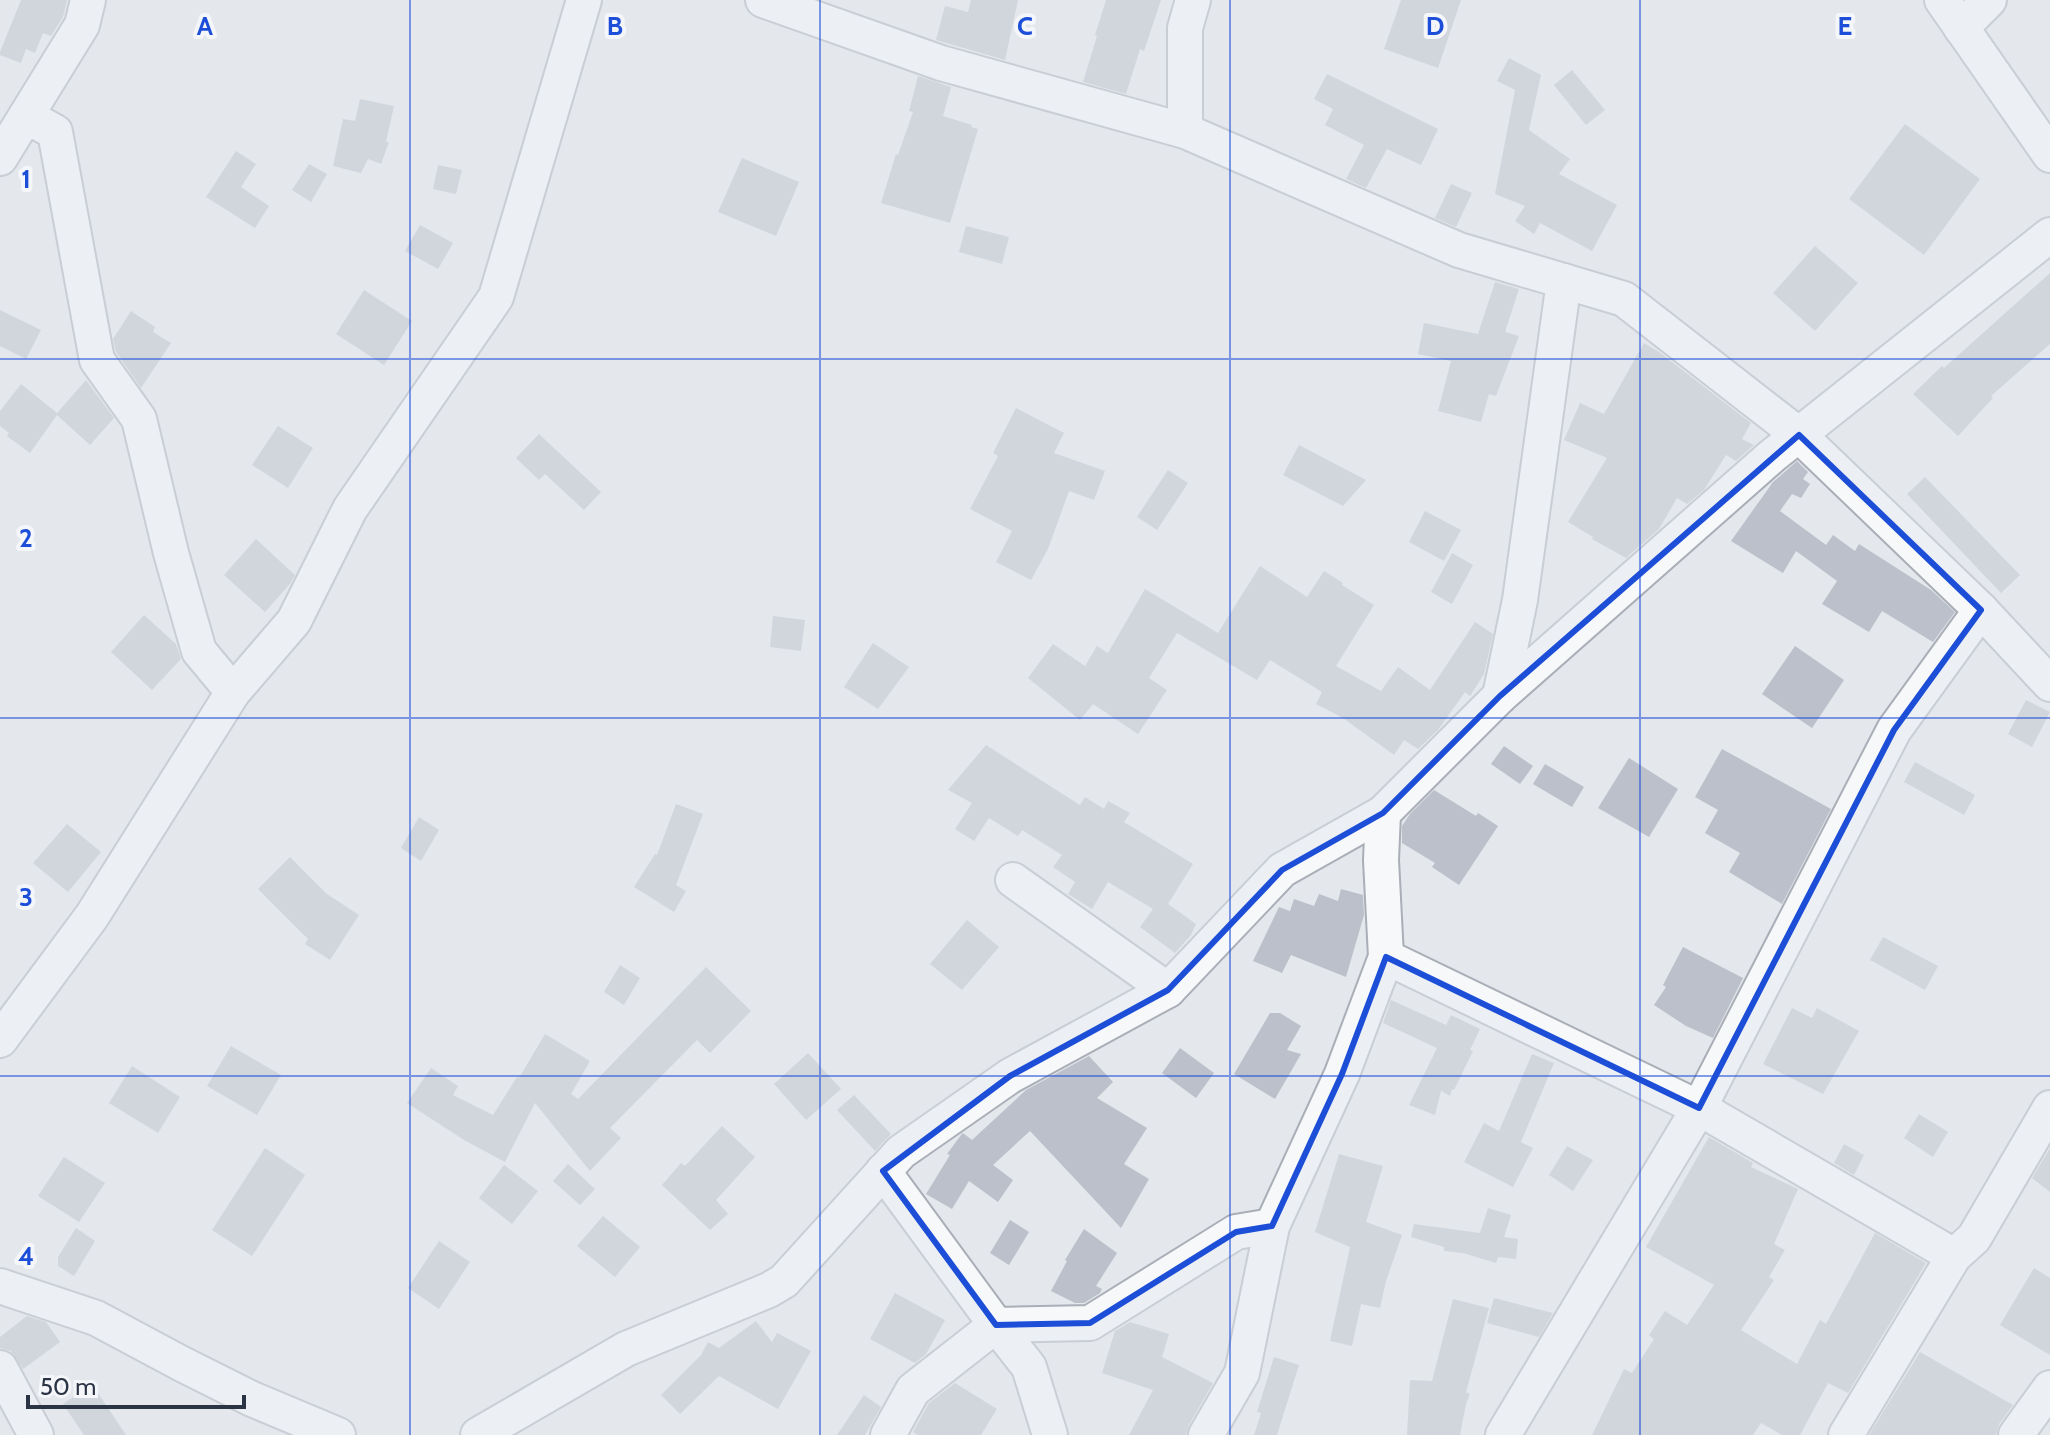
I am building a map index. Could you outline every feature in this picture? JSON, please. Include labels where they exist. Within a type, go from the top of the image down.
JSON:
[{"type":"street","points":[[0,158],[82,25],[88,0]]},
{"type":"street","points":[[0,1040],[92,916],[233,692],[294,621],[350,509],[496,297],[584,0]]},
{"type":"street","points":[[763,0],[941,63],[1185,131],[1459,250],[1624,299],[1799,435],[1981,610],[2050,684]]},
{"type":"street","points":[[1185,131],[1185,28],[1193,0]]},
{"type":"street","points":[[1942,0],[2050,155]]},
{"type":"street","points":[[1961,28],[1989,0]]},
{"type":"street","points":[[26,116],[55,132],[97,360],[139,419],[171,553],[199,651],[233,692]]},
{"type":"street","points":[[478,1435],[626,1349],[784,1281],[901,1152],[1010,1076],[1168,990],[1282,870],[1383,813],[1500,696],[1772,456],[2050,235]]},
{"type":"street","points":[[1500,696],[1520,600],[1564,281]]},
{"type":"street","points":[[1503,1435],[1699,1108],[1894,730],[1981,610]]},
{"type":"street","points":[[1206,1435],[1242,1373],[1272,1226],[1342,1074],[1386,957],[1381,860],[1383,813]]},
{"type":"street","points":[[1013,880],[1168,990]]},
{"type":"street","points":[[1386,957],[1699,1108],[1954,1256]]},
{"type":"street","points":[[1846,1435],[1954,1256],[1974,1238],[2050,1108]]},
{"type":"street","points":[[883,1171],[1029,1367],[1050,1435]]},
{"type":"street","points":[[888,1435],[913,1390],[996,1325],[1090,1323],[1236,1232],[1272,1226]]},
{"type":"street","points":[[0,1286],[96,1318],[252,1399],[338,1435]]},
{"type":"street","points":[[0,1368],[36,1435]]},
{"type":"street","points":[[2016,1435],[2050,1388]]},
{"type":"highlighted area","points":[[1799,435],[1981,610],[1894,730],[1699,1108],[1386,957],[1342,1074],[1272,1226],[1236,1232],[1090,1323],[996,1325],[883,1171],[1010,1076],[1168,990],[1282,870],[1383,813],[1500,696]]},
{"type":"building","points":[[21,0],[67,0],[63,17],[51,36],[43,33],[35,53],[26,49],[21,63],[0,55],[0,52]]},
{"type":"building","points":[[971,0],[1018,0],[1005,60],[936,40],[945,6],[968,12]]},
{"type":"building","points":[[1106,0],[1161,0],[1144,51],[1140,49],[1126,94],[1083,82]]},
{"type":"building","points":[[1401,0],[1461,0],[1438,68],[1384,49]]},
{"type":"building","points":[[1509,58],[1541,75],[1529,130],[1570,159],[1559,174],[1617,205],[1592,251],[1540,223],[1534,234],[1515,221],[1525,206],[1495,194],[1515,90],[1497,81]]},
{"type":"building","points":[[1572,70],[1605,110],[1586,125],[1554,85]]},
{"type":"building","points":[[1327,74],[1438,129],[1421,165],[1387,149],[1366,188],[1346,179],[1364,145],[1325,125],[1333,109],[1314,99]]},
{"type":"building","points":[[918,76],[951,87],[943,116],[978,129],[950,223],[881,203],[913,112],[909,111]]},
{"type":"building","points":[[360,99],[394,106],[386,142],[389,142],[381,164],[368,159],[361,173],[333,166],[343,119],[355,121]]},
{"type":"building","points":[[1905,124],[1980,179],[1924,255],[1849,199]]},
{"type":"building","points":[[236,151],[256,164],[241,187],[269,206],[255,228],[206,197]]},
{"type":"building","points":[[742,158],[799,182],[776,236],[718,212]]},
{"type":"building","points":[[309,164],[327,174],[311,202],[292,190]]},
{"type":"building","points":[[438,165],[462,170],[456,194],[433,189]]},
{"type":"building","points":[[1451,184],[1472,193],[1456,227],[1435,218]]},
{"type":"building","points":[[420,225],[453,243],[438,269],[405,251]]},
{"type":"building","points":[[966,226],[1009,237],[1002,264],[959,252]]},
{"type":"building","points":[[1815,246],[1858,283],[1815,331],[1773,293]]},
{"type":"building","points":[[2050,273],[2050,344],[1991,396],[1993,398],[1958,436],[1913,394]]},
{"type":"building","points":[[1495,282],[1519,289],[1505,332],[1519,336],[1496,396],[1489,394],[1481,422],[1438,411],[1451,361],[1418,354],[1424,323],[1478,334]]},
{"type":"building","points":[[364,290],[412,321],[384,365],[336,334]]},
{"type":"building","points":[[0,310],[41,330],[26,359],[0,346]]},
{"type":"building","points":[[131,311],[155,327],[153,332],[171,343],[141,388],[116,352],[113,339]]},
{"type":"building","points":[[1644,343],[1751,423],[1742,439],[1754,445],[1736,461],[1726,455],[1704,490],[1687,504],[1677,498],[1659,529],[1626,558],[1568,522],[1607,458],[1564,440],[1580,403],[1604,414]]},
{"type":"building","points":[[86,380],[114,418],[90,445],[57,415],[30,453],[7,436],[9,433],[0,426],[0,411],[21,384],[57,413]]},
{"type":"building","points":[[1016,408],[1064,433],[1054,453],[1105,471],[1094,500],[1069,491],[1048,549],[1031,580],[996,562],[1012,531],[970,509],[998,456],[993,453]]},
{"type":"building","points":[[278,426],[313,448],[288,488],[252,465]]},
{"type":"building","points":[[539,434],[601,492],[584,510],[545,474],[539,480],[516,458]]},
{"type":"building","points":[[1299,445],[1366,480],[1343,506],[1283,475]]},
{"type":"building","points":[[1797,461],[1808,472],[1803,479],[1810,484],[1801,498],[1792,494],[1780,511],[1826,545],[1833,535],[1855,551],[1859,544],[1931,590],[1955,612],[1933,642],[1882,611],[1869,632],[1822,604],[1837,581],[1796,551],[1783,573],[1731,541],[1773,482]]},
{"type":"building","points":[[1168,470],[1188,483],[1157,530],[1137,517]]},
{"type":"building","points":[[1925,477],[2020,575],[2001,593],[1907,494]]},
{"type":"building","points":[[1425,511],[1461,530],[1444,561],[1409,542]]},
{"type":"building","points":[[256,539],[295,575],[265,612],[224,575]]},
{"type":"building","points":[[1452,553],[1473,565],[1452,604],[1431,592]]},
{"type":"building","points":[[1260,566],[1307,597],[1324,571],[1374,605],[1336,666],[1381,691],[1398,667],[1430,690],[1475,622],[1493,634],[1484,674],[1470,696],[1465,692],[1438,730],[1418,749],[1404,740],[1394,755],[1343,718],[1316,704],[1322,692],[1270,660],[1257,680],[1177,633],[1149,678],[1167,690],[1138,734],[1093,704],[1080,720],[1028,678],[1053,644],[1085,666],[1097,646],[1108,653],[1145,589],[1218,633]]},
{"type":"building","points":[[144,615],[176,644],[181,659],[152,690],[111,652]]},
{"type":"building","points":[[773,616],[805,620],[801,651],[770,647]]},
{"type":"building","points":[[873,643],[909,667],[878,709],[844,687]]},
{"type":"building","points":[[1795,646],[1844,680],[1812,728],[1762,694]]},
{"type":"building","points":[[2026,700],[2050,712],[2032,747],[2008,734]]},
{"type":"building","points":[[986,745],[1080,805],[1085,797],[1104,809],[1108,801],[1130,813],[1124,822],[1193,864],[1168,904],[1196,924],[1191,935],[1175,953],[1140,927],[1153,909],[1108,882],[1092,909],[1068,894],[1075,882],[1053,867],[1062,855],[1022,830],[1018,836],[989,818],[974,841],[955,829],[972,803],[948,790]]},
{"type":"building","points":[[1504,746],[1533,766],[1520,784],[1491,764]]},
{"type":"building","points":[[1722,749],[1831,809],[1782,904],[1729,872],[1740,853],[1705,833],[1718,810],[1695,797]]},
{"type":"building","points":[[1629,758],[1678,789],[1649,837],[1598,808]]},
{"type":"building","points":[[1915,762],[1975,795],[1964,815],[1904,782]]},
{"type":"building","points":[[1545,764],[1584,787],[1572,807],[1533,784]]},
{"type":"building","points":[[1434,790],[1498,826],[1459,885],[1432,867],[1435,863],[1402,843],[1402,826]]},
{"type":"building","points":[[676,804],[703,814],[676,885],[686,891],[674,912],[634,887],[657,855]]},
{"type":"building","points":[[419,817],[439,830],[421,861],[401,848]]},
{"type":"building","points":[[67,824],[101,852],[68,892],[33,863]]},
{"type":"building","points":[[290,857],[327,894],[359,915],[330,960],[305,944],[308,939],[258,889]]},
{"type":"building","points":[[1341,889],[1363,895],[1364,915],[1346,977],[1291,955],[1282,973],[1253,961],[1279,907],[1290,911],[1294,899],[1314,906],[1319,894],[1338,901]]},
{"type":"building","points":[[967,920],[999,947],[962,990],[930,964]]},
{"type":"building","points":[[1883,937],[1938,966],[1925,990],[1870,960]]},
{"type":"building","points":[[1683,947],[1743,978],[1713,1038],[1686,1026],[1654,1005],[1666,987],[1663,985]]},
{"type":"building","points":[[620,965],[640,978],[624,1005],[604,992]]},
{"type":"building","points":[[706,967],[751,1011],[710,1053],[697,1040],[610,1128],[621,1138],[590,1171],[535,1103],[505,1162],[407,1103],[431,1068],[458,1086],[453,1095],[493,1115],[545,1034],[590,1061],[571,1094],[578,1099]]},
{"type":"building","points":[[1391,1000],[1446,1025],[1451,1015],[1480,1029],[1454,1090],[1450,1096],[1441,1091],[1435,1115],[1409,1105],[1437,1048],[1383,1023]]},
{"type":"building","points":[[1792,1008],[1812,1018],[1817,1008],[1859,1031],[1823,1094],[1763,1064]]},
{"type":"building","points":[[1270,1013],[1280,1013],[1301,1026],[1287,1050],[1301,1054],[1275,1099],[1234,1074]]},
{"type":"building","points":[[231,1046],[281,1075],[257,1115],[207,1086]]},
{"type":"building","points":[[1180,1048],[1214,1073],[1196,1098],[1162,1073]]},
{"type":"building","points":[[808,1053],[841,1089],[806,1120],[774,1084]]},
{"type":"building","points":[[1532,1054],[1554,1063],[1521,1142],[1533,1148],[1513,1187],[1464,1162],[1484,1123],[1499,1131]]},
{"type":"building","points":[[1089,1056],[1113,1082],[1097,1098],[1147,1128],[1124,1164],[1149,1179],[1121,1228],[1030,1131],[993,1165],[1013,1180],[998,1202],[969,1181],[952,1209],[926,1194],[950,1155],[947,1154],[963,1133],[972,1140],[1026,1090]]},
{"type":"building","points":[[132,1066],[180,1097],[158,1133],[109,1103]]},
{"type":"building","points":[[854,1095],[891,1134],[875,1151],[837,1110]]},
{"type":"building","points":[[1919,1114],[1948,1132],[1933,1157],[1904,1138]]},
{"type":"building","points":[[722,1126],[755,1157],[716,1200],[728,1214],[710,1230],[662,1185],[681,1163],[685,1166]]},
{"type":"building","points":[[1709,1137],[1753,1163],[1751,1167],[1798,1189],[1774,1244],[1785,1250],[1769,1277],[1774,1280],[1741,1330],[1797,1364],[1820,1320],[1826,1324],[1875,1233],[1926,1263],[1848,1393],[1828,1383],[1800,1435],[1782,1435],[1761,1423],[1753,1435],[1592,1435],[1624,1369],[1632,1373],[1654,1339],[1649,1335],[1665,1311],[1687,1325],[1714,1285],[1646,1247]]},
{"type":"building","points":[[1844,1144],[1864,1155],[1854,1175],[1834,1163]]},
{"type":"building","points":[[1567,1146],[1593,1160],[1573,1191],[1549,1175]]},
{"type":"building","points":[[265,1148],[305,1175],[252,1256],[212,1230]]},
{"type":"building","points":[[2050,1148],[2050,1192],[2032,1178]]},
{"type":"building","points":[[1339,1154],[1383,1166],[1366,1222],[1402,1235],[1380,1308],[1361,1304],[1352,1346],[1330,1341],[1350,1247],[1315,1232]]},
{"type":"building","points":[[64,1157],[105,1183],[79,1222],[38,1196]]},
{"type":"building","points":[[568,1164],[595,1189],[580,1205],[553,1181]]},
{"type":"building","points":[[504,1165],[538,1191],[512,1224],[479,1198]]},
{"type":"building","points":[[1488,1208],[1511,1215],[1504,1237],[1518,1239],[1516,1259],[1498,1257],[1496,1263],[1444,1251],[1444,1247],[1411,1237],[1414,1224],[1480,1233]]},
{"type":"building","points":[[603,1216],[640,1247],[615,1277],[577,1246]]},
{"type":"building","points":[[1010,1220],[1029,1232],[1009,1265],[990,1253]]},
{"type":"building","points":[[76,1228],[95,1241],[74,1276],[58,1266],[58,1257]]},
{"type":"building","points":[[1084,1229],[1117,1253],[1096,1286],[1102,1289],[1100,1293],[1084,1303],[1075,1303],[1051,1291]]},
{"type":"building","points":[[439,1241],[470,1262],[439,1309],[408,1288]]},
{"type":"building","points":[[2034,1268],[2050,1278],[2050,1355],[2000,1325]]},
{"type":"building","points":[[895,1293],[945,1320],[926,1354],[915,1363],[870,1339]]},
{"type":"building","points":[[1494,1298],[1553,1313],[1539,1337],[1487,1323]]},
{"type":"building","points":[[1453,1299],[1489,1308],[1466,1392],[1470,1394],[1460,1435],[1407,1435],[1410,1380],[1432,1381]]},
{"type":"building","points":[[27,1316],[46,1322],[60,1342],[23,1369],[11,1351],[0,1348],[0,1337]]},
{"type":"building","points":[[756,1321],[772,1342],[777,1333],[811,1351],[778,1409],[719,1376],[680,1414],[661,1395],[701,1355],[708,1342],[719,1348]]},
{"type":"building","points":[[1130,1322],[1169,1334],[1162,1357],[1213,1383],[1186,1435],[1129,1435],[1153,1390],[1102,1373],[1115,1331]]},
{"type":"building","points":[[1920,1352],[2013,1405],[1999,1424],[1996,1435],[1869,1435]]},
{"type":"building","points":[[1274,1357],[1299,1365],[1277,1435],[1254,1435],[1261,1413],[1257,1412]]},
{"type":"building","points":[[955,1383],[997,1409],[981,1435],[918,1435],[913,1432],[929,1403]]},
{"type":"building","points":[[92,1384],[126,1435],[84,1435],[63,1404]]},
{"type":"building","points":[[864,1395],[881,1407],[865,1435],[837,1435]]}]
